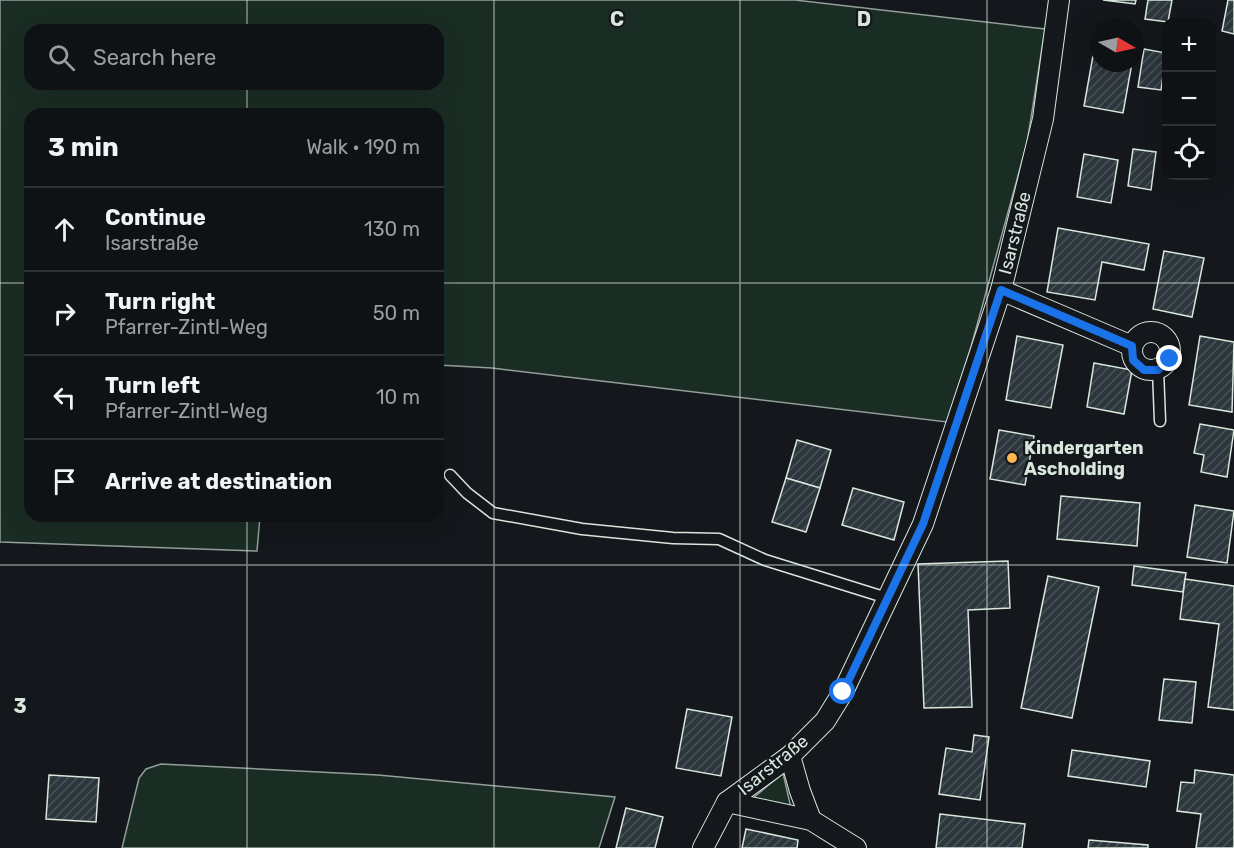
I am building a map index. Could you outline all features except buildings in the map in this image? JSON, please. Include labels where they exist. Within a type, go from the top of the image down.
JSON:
[{"type":"street","name":"Isarstraße","points":[[703,848],[727,802],[790,756],[825,721],[843,692],[923,524],[1001,290],[1043,119],[1059,0]]},
{"type":"street","points":[[1001,290],[1132,346]]},
{"type":"street","points":[[1158,332],[1170,343],[1170,359],[1158,370],[1144,370],[1133,360],[1132,346],[1142,333],[1158,332]]},
{"type":"street","points":[[790,756],[811,820]]},
{"type":"street","points":[[727,802],[811,820],[856,848]]},
{"type":"lane","points":[[1158,370],[1160,421]]},
{"type":"lane","points":[[450,475],[467,493],[493,513],[582,529],[673,538],[719,539],[765,560],[887,598]]},
{"type":"green space","points":[[0,0],[795,0],[1045,29],[1027,143],[971,347],[947,422],[492,368],[444,365],[444,108],[24,108],[24,522],[259,522],[257,551],[0,542]]},
{"type":"green space","points":[[161,764],[378,775],[615,797],[599,848],[122,848],[139,778],[146,769]]},
{"type":"green space","points":[[783,773],[791,808],[752,799]]},
{"type":"place","name":"Kindergarten Ascholding","points":[[1012,458]]},
{"type":"route","points":[[843,692],[923,524],[1001,290],[1132,346],[1133,360],[1144,370],[1158,370],[1170,359]]}]
